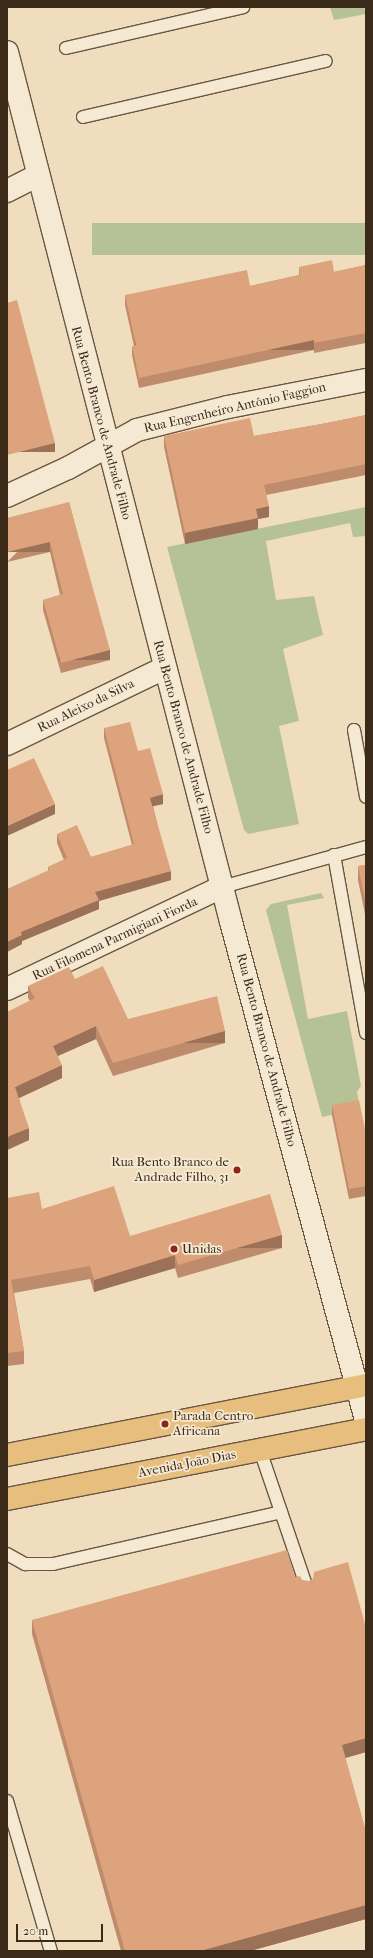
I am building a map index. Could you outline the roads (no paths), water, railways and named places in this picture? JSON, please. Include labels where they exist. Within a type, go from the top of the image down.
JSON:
[{"type":"main road","points":[[7,1455],[362,1386]]},
{"type":"main road","name":"Avenida João Dias","points":[[7,1499],[366,1429]]},
{"type":"street","name":"Rua Bento Branco de Andrade Filho","points":[[7,52],[164,668],[222,888],[362,1386],[366,1420]]},
{"type":"street","points":[[7,191],[38,174]]},
{"type":"street","name":"Rua Engenheiro Antônio Faggion","points":[[7,496],[68,468],[136,430],[228,407],[366,380]]},
{"type":"street","name":"Rua Aleixo da Silva","points":[[7,744],[164,668]]},
{"type":"street","name":"Rua Filomena Parmigiani Fiorda","points":[[7,990],[222,888]]},
{"type":"lane","points":[[66,48],[243,7]]},
{"type":"lane","points":[[83,117],[326,61]]},
{"type":"lane","points":[[354,730],[366,797]]},
{"type":"lane","points":[[222,888],[334,855],[366,848]]},
{"type":"lane","points":[[334,855],[366,1034]]},
{"type":"lane","points":[[260,1450],[307,1588]]},
{"type":"lane","points":[[7,1554],[25,1564],[53,1564],[281,1512]]},
{"type":"lane","points":[[7,1801],[51,1951]]},
{"type":"place","name":"Rua Bento Branco de Andrade Filho, 31","points":[[237,1170]]},
{"type":"place","name":"Unidas","points":[[174,1249]]},
{"type":"place","name":"Parada Centro Africana","points":[[165,1424]]}]
